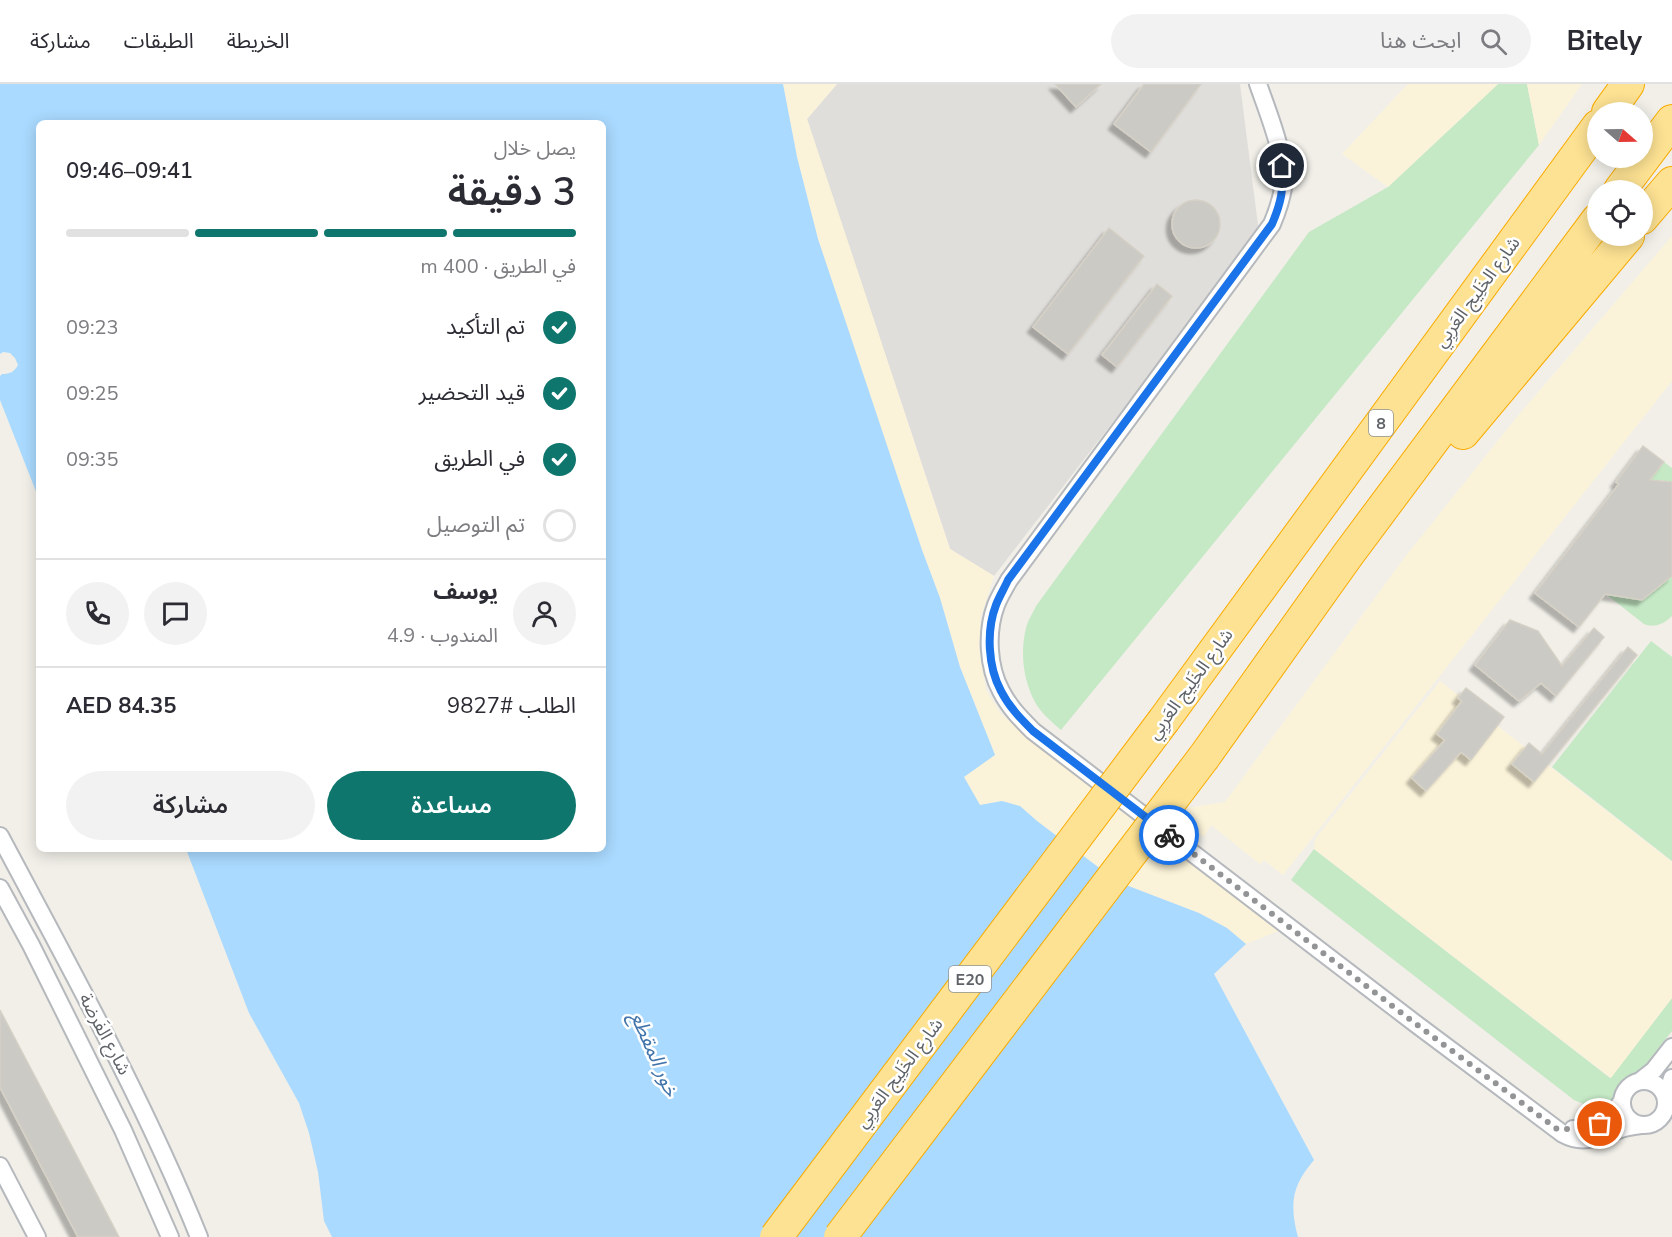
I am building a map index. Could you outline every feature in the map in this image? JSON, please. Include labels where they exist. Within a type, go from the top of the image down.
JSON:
[{"type":"highway","points":[[1615,102],[1628,84]]},
{"type":"highway","points":[[1628,180],[1672,122]]},
{"type":"highway","name":"شارع الخَلِيج العَربِي","points":[[776,1237],[1164,720],[1587,141]]},
{"type":"highway","points":[[1653,205],[1672,183]]},
{"type":"highway","points":[[840,1237],[1204,757],[1347,556],[1587,234]]},
{"type":"highway","points":[[1347,556],[1437,464],[1620,246]]},
{"type":"street","points":[[1258,84],[1282,166],[1283,186],[1280,206],[1272,224],[1008,580],[996,606],[990,634],[992,663],[1000,690],[1016,714],[1033,731],[1416,1024],[1570,1138],[1600,1138],[1624,1128],[1655,1123],[1664,1113],[1672,1078]]},
{"type":"street","name":"شارع الفَرضة","points":[[0,836],[133,1088],[200,1237]]},
{"type":"street","name":"شارع الفَرضة","points":[[0,888],[31,945],[123,1130],[170,1237]]},
{"type":"street","points":[[1641,1125],[1629,1120],[1622,1108],[1624,1094],[1628,1088],[1654,1070],[1672,1047]]},
{"type":"street","points":[[1640,1081],[1653,1083],[1664,1092],[1666,1099]]},
{"type":"street","points":[[1557,1129],[1579,1130],[1593,1127],[1606,1120],[1622,1101]]},
{"type":"street","points":[[0,1166],[37,1237]]},
{"type":"shaded area","points":[[837,84],[1240,84],[1259,233],[994,576],[950,549],[807,119]]},
{"type":"green space","points":[[1498,84],[1527,84],[1539,145],[1061,730],[1037,706],[1025,675],[1024,637],[1036,606],[1309,232],[1388,187]]},
{"type":"green space","points":[[1664,462],[1672,468],[1672,482],[1659,480],[1644,488]]},
{"type":"green space","points":[[1672,576],[1672,616],[1659,624],[1652,626],[1644,624],[1607,595],[1642,600]]},
{"type":"green space","points":[[1651,641],[1672,657],[1672,861],[1552,767]]},
{"type":"green space","points":[[1314,849],[1610,1078],[1672,998],[1672,1031],[1617,1102],[1596,1109],[1574,1100],[1291,880]]},
{"type":"sand","points":[[783,84],[837,84],[807,119],[950,549],[994,576],[981,616],[979,648],[986,690],[1001,714],[1278,931],[1246,944],[1227,928],[1199,913],[1118,882],[1020,806],[1002,801],[980,805],[964,777],[995,754],[960,667],[940,598],[818,239],[797,157]]},
{"type":"sand","points":[[1408,84],[1498,84],[1388,187],[1342,154]]},
{"type":"sand","points":[[1527,84],[1582,84],[1539,145]]},
{"type":"sand","points":[[1672,236],[1672,381],[1283,875],[1264,860],[1260,864],[1211,825],[1204,837],[1179,816],[1187,808],[1225,802],[1405,557],[1516,418]]},
{"type":"sand","points":[[1440,681],[1672,862],[1672,998],[1611,1078],[1314,849],[1315,839]]},
{"type":"water","name":"خور المقطع","points":[[0,84],[783,84],[797,157],[818,239],[940,598],[960,667],[995,755],[964,777],[980,805],[1002,801],[1020,806],[1118,882],[1199,913],[1227,928],[1246,944],[1214,974],[1314,1160],[1300,1180],[1295,1194],[1293,1209],[1298,1237],[332,1237],[324,1221],[318,1172],[299,1103],[249,1013],[187,852],[606,852],[606,120],[36,120],[36,491],[0,400],[0,376],[12,372],[18,365],[10,353],[0,354]]},
{"type":"building","points":[[1055,84],[1101,84],[1076,107]]},
{"type":"building","points":[[1144,84],[1201,84],[1151,152],[1114,124]]},
{"type":"building","points":[[1191,200],[1201,200],[1213,207],[1220,219],[1220,229],[1213,241],[1201,248],[1191,248],[1176,237],[1172,229],[1172,219],[1183,204]]},
{"type":"building","points":[[1109,228],[1144,256],[1068,354],[1033,327]]},
{"type":"building","points":[[1157,284],[1172,296],[1117,367],[1102,355]]},
{"type":"building","points":[[1643,446],[1664,462],[1650,480],[1672,482],[1672,576],[1642,600],[1605,594],[1579,627],[1535,593],[1619,484],[1616,482]]},
{"type":"building","points":[[1510,620],[1538,631],[1562,666],[1594,628],[1604,637],[1556,696],[1541,683],[1519,701],[1475,665]]},
{"type":"building","points":[[1628,647],[1637,655],[1534,782],[1512,764],[1529,743],[1542,754]]},
{"type":"building","points":[[1466,688],[1504,717],[1471,760],[1461,752],[1426,791],[1412,778],[1445,740],[1437,734],[1462,701],[1458,698]]},
{"type":"building","points":[[0,1010],[119,1237],[78,1237],[0,1087]]},
{"type":"way so far","points":[[1169,835],[1557,1129],[1579,1130],[1600,1124]]},
{"type":"route","points":[[1169,835],[1033,731],[1016,714],[1000,690],[992,663],[990,634],[996,606],[1008,580],[1272,224],[1280,206],[1283,186],[1282,166]]}]
